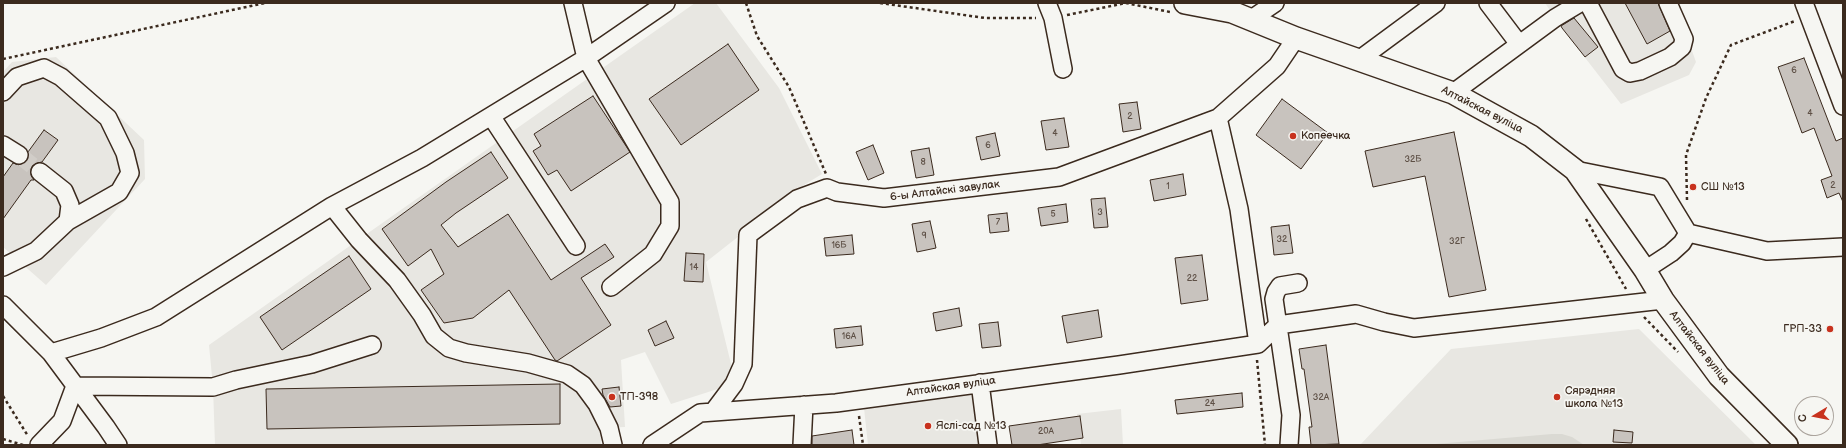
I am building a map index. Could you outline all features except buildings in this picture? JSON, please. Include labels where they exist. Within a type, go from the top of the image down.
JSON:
[{"type":"main road","name":"Алтайская вуліца","points":[[1185,3],[1232,12],[1296,38],[1360,59],[1453,93],[1531,136],[1575,170],[1646,270],[1663,300],[1719,376],[1787,445]]},
{"type":"street","points":[[573,3],[586,58],[670,202],[670,226],[653,254],[611,288]]},
{"type":"street","points":[[51,353],[101,338],[156,317],[332,206],[422,158],[586,58],[666,3]]},
{"type":"street","points":[[1047,3],[1053,18],[1063,69]]},
{"type":"street","points":[[1250,20],[1275,3]]},
{"type":"street","points":[[1360,59],[1436,3]]},
{"type":"street","points":[[1488,3],[1519,44]]},
{"type":"street","points":[[1453,93],[1555,18],[1580,3]]},
{"type":"street","points":[[1588,3],[1623,69],[1630,73],[1640,71],[1670,57],[1682,47],[1684,39],[1668,3]]},
{"type":"street","points":[[1806,10],[1843,106]]},
{"type":"street","name":"6-ы Алтайскі завулак","points":[[827,188],[837,192],[884,198],[1059,177],[1218,118],[1277,66],[1296,38]]},
{"type":"street","points":[[3,92],[17,77],[44,68],[61,77],[108,118],[126,153],[130,173],[119,192],[68,221],[36,251],[3,267]]},
{"type":"street","points":[[491,116],[576,246]]},
{"type":"street","points":[[1218,118],[1239,209],[1258,344]]},
{"type":"street","points":[[3,145],[19,155]]},
{"type":"street","points":[[1575,170],[1660,187],[1688,233],[1767,251],[1843,247]]},
{"type":"street","points":[[40,172],[64,191],[70,205],[68,221]]},
{"type":"street","points":[[713,412],[734,384],[743,364],[748,235],[797,200],[827,188]]},
{"type":"street","points":[[332,206],[358,240],[397,280],[422,315],[434,336],[449,348],[466,353],[528,363],[567,374],[583,385],[597,404],[609,428],[613,445]]},
{"type":"street","points":[[1646,270],[1671,253],[1682,243],[1688,233]]},
{"type":"street","points":[[1289,445],[1291,415],[1274,299],[1280,286],[1298,283]]},
{"type":"street","name":"Алтайская вуліца","points":[[1278,326],[1356,314],[1395,325],[1414,328],[1663,300]]},
{"type":"street","points":[[3,305],[51,353],[118,445]]},
{"type":"street","points":[[1258,344],[1278,326]]},
{"type":"street","name":"Алтайская вуліца","points":[[652,445],[700,413],[804,405],[857,399],[1258,344]]},
{"type":"street","points":[[75,386],[213,387],[236,380],[312,364],[372,345]]},
{"type":"street","points":[[980,383],[988,445]]},
{"type":"street","points":[[34,442],[62,421],[75,386]]},
{"type":"street","points":[[802,445],[804,405]]},
{"type":"path","points":[[3,59],[265,3]]},
{"type":"path","points":[[746,3],[757,36],[789,87],[826,174],[827,188]]},
{"type":"path","points":[[1687,202],[1686,155],[1706,98],[1731,44],[1806,10]]},
{"type":"path","points":[[1582,213],[1622,282],[1633,304],[1635,312],[1644,318],[1682,356]]},
{"type":"path","points":[[1258,344],[1257,360],[1265,445]]},
{"type":"path","points":[[3,396],[34,442]]},
{"type":"path","points":[[857,399],[863,445]]},
{"type":"path","points":[[3,439],[23,445]]},
{"type":"shaded area","points":[[695,3],[716,3],[779,88],[822,174],[804,185],[706,262],[733,372],[730,385],[671,404],[645,352],[621,360],[625,427],[602,428],[601,445],[215,445],[213,387],[209,345]]},
{"type":"shaded area","points":[[1545,3],[1675,3],[1696,62],[1689,75],[1621,104],[1562,28]]},
{"type":"shaded area","points":[[56,57],[144,140],[145,179],[46,285],[3,247],[3,72],[12,62]]},
{"type":"shaded area","name":"Сярэдняя школа №13","points":[[1639,329],[1756,445],[1360,445],[1451,349]]},
{"type":"shaded area","name":"Яслі-сад №13","points":[[985,389],[993,445],[868,445],[864,408]]},
{"type":"shaded area","points":[[1121,409],[1123,445],[1081,445],[1077,414]]},
{"type":"shaded area","points":[[1562,434],[1572,437],[1584,445],[1424,445]]},
{"type":"tunnel","points":[[19,155],[40,172]]},
{"type":"place","name":"Копеечка","points":[[1293,136]]},
{"type":"place","name":"СШ №13","points":[[1693,187]]},
{"type":"place","name":"ГРП-33","points":[[1830,329]]},
{"type":"place","name":"ТП-398","points":[[612,397]]},
{"type":"place","name":"Сярэдняя школа №13","points":[[1557,397]]},
{"type":"place","name":"Яслі-сад №13","points":[[928,426]]}]
